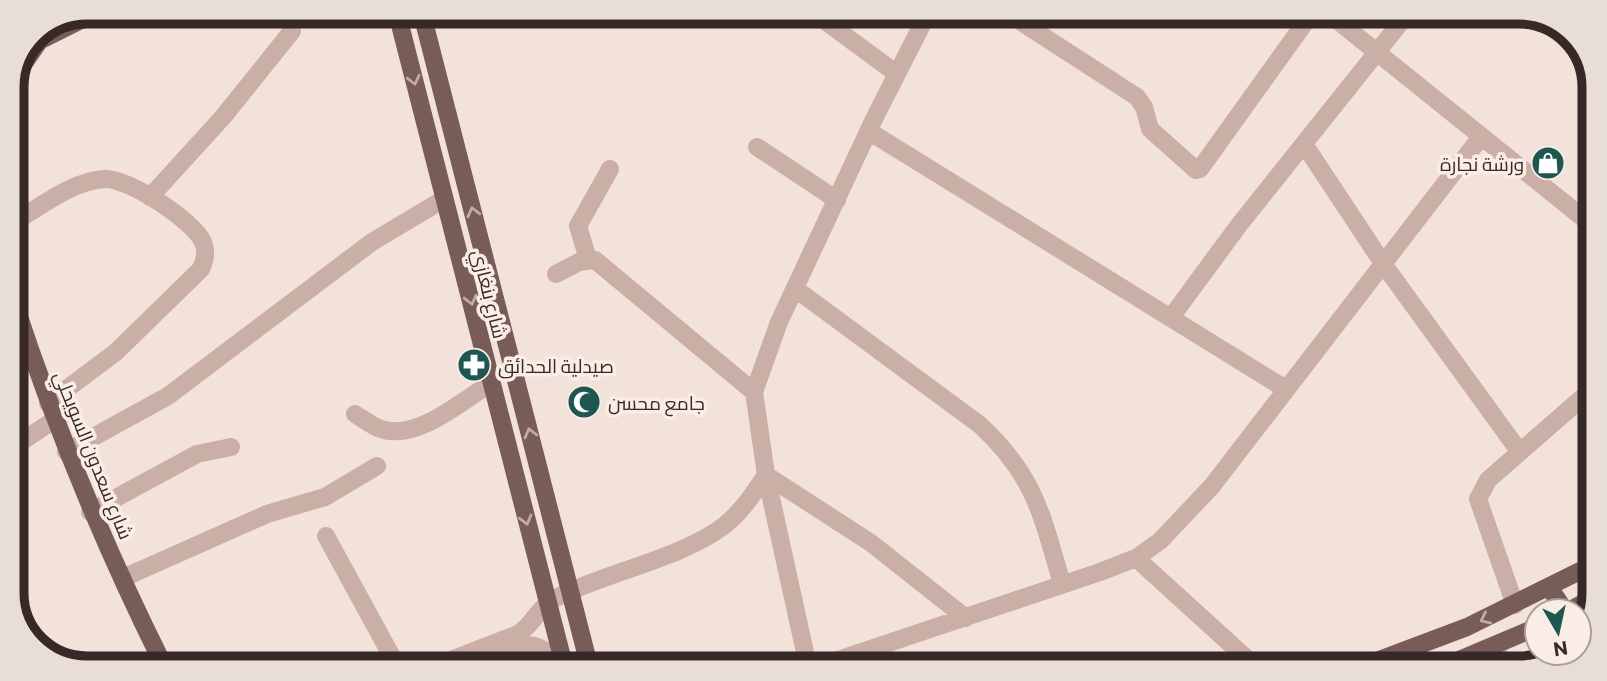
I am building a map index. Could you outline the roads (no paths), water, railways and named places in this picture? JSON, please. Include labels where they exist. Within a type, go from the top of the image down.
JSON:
[{"type":"main road","name":"شارع بنغازي","points":[[400,24],[562,656]]},
{"type":"main road","name":"شارع بنغازي","points":[[425,24],[587,656]]},
{"type":"main road","name":"شارع سعدون السويحلي","points":[[25,339],[90,512],[159,656]]},
{"type":"main road","points":[[1393,656],[1435,641],[1516,605],[1582,570]]},
{"type":"main road","points":[[1549,587],[1556,597]]},
{"type":"main road","points":[[1472,656],[1523,634]]},
{"type":"street","points":[[829,24],[897,74]]},
{"type":"street","points":[[806,656],[766,475],[754,392],[779,322],[922,24]]},
{"type":"street","points":[[1024,24],[1137,97],[1144,107],[1150,129],[1196,170],[1304,24]]},
{"type":"street","points":[[1343,24],[1377,49],[1480,138],[1582,217]]},
{"type":"street","points":[[1171,316],[1399,24]]},
{"type":"street","points":[[150,197],[223,117],[292,31]]},
{"type":"street","points":[[870,132],[1284,388]]},
{"type":"street","points":[[850,656],[1136,558],[1160,541],[1212,486],[1284,388],[1384,265],[1480,138]]},
{"type":"street","points":[[1304,144],[1384,265],[1519,451]]},
{"type":"street","points":[[757,147],[837,200]]},
{"type":"street","points":[[588,259],[578,226],[610,169]]},
{"type":"street","points":[[25,215],[81,183],[104,179],[124,180],[150,197],[202,239],[205,259],[201,268],[116,352],[25,436]]},
{"type":"street","points":[[66,452],[168,396],[372,242],[444,199]]},
{"type":"street","points":[[556,274],[588,259],[596,260],[754,392]]},
{"type":"street","points":[[797,289],[980,425],[1006,449],[1031,486],[1062,584]]},
{"type":"street","points":[[355,414],[377,428],[401,431],[436,417],[490,384]]},
{"type":"street","points":[[1516,605],[1478,499],[1488,480],[1582,398]]},
{"type":"street","points":[[90,512],[197,454],[231,447]]},
{"type":"street","points":[[123,578],[267,514],[325,497],[377,466]]},
{"type":"street","points":[[465,656],[530,627],[547,602],[679,549],[722,527],[744,507],[766,475]]},
{"type":"street","points":[[766,475],[871,543],[966,618]]},
{"type":"street","points":[[326,536],[392,656]]},
{"type":"street","points":[[1136,558],[1243,656]]},
{"type":"street","points":[[480,651],[534,644],[551,656]]},
{"type":"street","points":[[1496,647],[1499,656]]},
{"type":"place","name":"ورشة نجارة","points":[[1548,163]]},
{"type":"place","name":"صيدلية الحدائق","points":[[474,365]]},
{"type":"place","name":"جامع محسن","points":[[584,402]]}]
